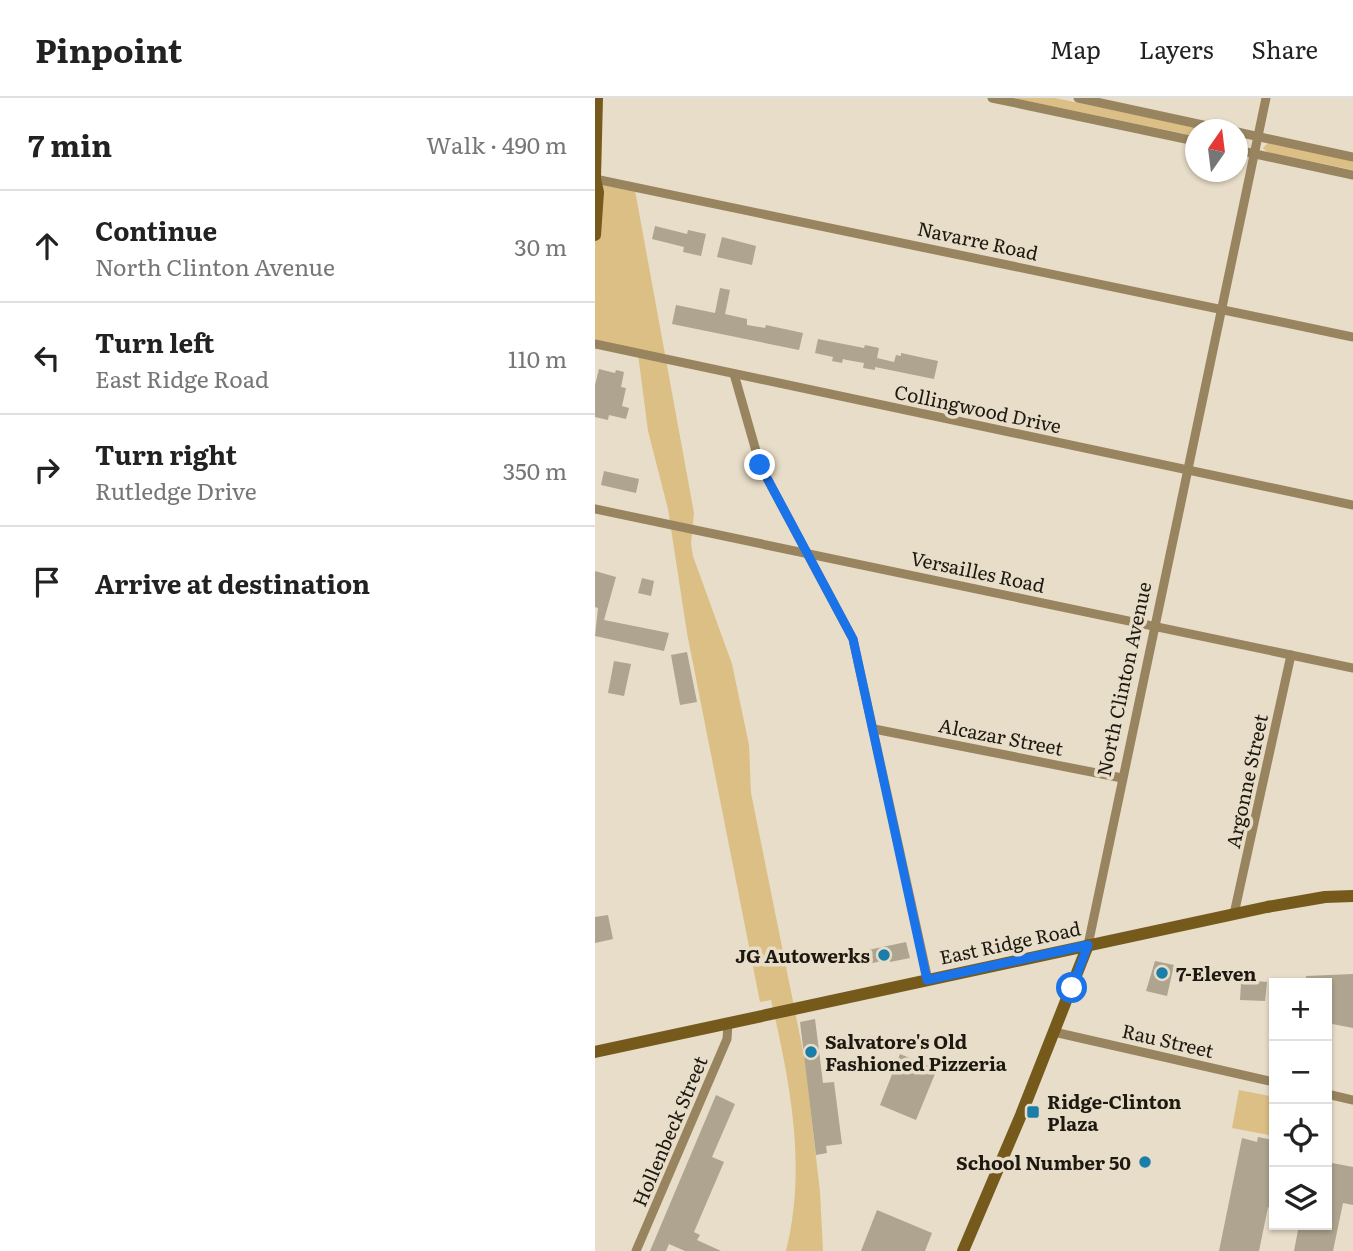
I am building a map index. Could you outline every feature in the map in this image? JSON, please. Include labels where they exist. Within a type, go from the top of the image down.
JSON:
[{"type":"main road","points":[[595,235],[599,192],[595,178],[597,98]]},
{"type":"main road","name":"East Ridge Road","points":[[595,1052],[1234,914],[1306,900],[1353,896]]},
{"type":"main road","name":"North Clinton Avenue","points":[[963,1251],[1088,945]]},
{"type":"street","points":[[992,98],[1185,139]]},
{"type":"street","points":[[1078,98],[1185,121]]},
{"type":"street","name":"North Clinton Avenue","points":[[1088,945],[1266,98]]},
{"type":"street","points":[[1248,134],[1353,157]]},
{"type":"street","points":[[1248,153],[1353,175]]},
{"type":"street","name":"Navarre Road","points":[[595,178],[1353,337]]},
{"type":"street","name":"Collingwood Drive","points":[[595,344],[1353,505]]},
{"type":"street","points":[[734,374],[760,465],[853,639],[927,980]]},
{"type":"street","name":"Versailles Road","points":[[595,509],[1353,668]]},
{"type":"street","name":"Argonne Street","points":[[1234,914],[1291,655]]},
{"type":"street","name":"Alcazar Street","points":[[874,729],[1122,778]]},
{"type":"street","name":"Hollenbeck Street","points":[[636,1251],[727,1039],[728,1023]]},
{"type":"street","name":"Rau Street","points":[[1054,1032],[1269,1081]]},
{"type":"street","points":[[1332,1095],[1353,1100]]},
{"type":"shaded area","points":[[1013,98],[1055,98],[1185,125],[1185,134]]},
{"type":"shaded area","points":[[1268,143],[1353,161],[1353,170],[1267,152],[1263,148]]},
{"type":"shaded area","points":[[595,179],[634,185],[694,513],[691,544],[693,556],[732,664],[749,745],[751,793],[805,1061],[820,1192],[823,1251],[786,1251],[795,1188],[790,1093],[771,1000],[760,1002],[687,633],[668,509],[648,431],[638,354],[595,344]]},
{"type":"shaded area","points":[[1239,1090],[1269,1096],[1269,1135],[1232,1128]]},
{"type":"building","points":[[655,226],[687,234],[688,230],[706,234],[701,256],[683,252],[684,247],[652,239]]},
{"type":"building","points":[[722,237],[756,246],[752,265],[717,257]]},
{"type":"building","points":[[720,288],[730,290],[725,314],[747,319],[747,325],[765,328],[766,325],[803,333],[799,350],[672,324],[676,305],[715,313]]},
{"type":"building","points":[[818,339],[864,348],[865,345],[879,348],[877,358],[894,362],[896,355],[901,356],[901,353],[938,361],[934,379],[875,367],[875,370],[863,368],[864,363],[843,359],[842,363],[832,361],[833,357],[815,353]]},
{"type":"building","points":[[599,369],[624,372],[621,387],[626,388],[622,406],[629,408],[626,419],[609,415],[608,420],[595,417],[595,385]]},
{"type":"building","points":[[604,471],[639,479],[636,493],[601,485]]},
{"type":"building","points":[[595,571],[616,577],[604,620],[669,633],[664,651],[595,636],[598,608],[595,607]]},
{"type":"building","points":[[642,578],[654,581],[651,596],[638,593]]},
{"type":"building","points":[[687,652],[697,702],[680,705],[671,655]]},
{"type":"building","points":[[614,661],[631,664],[624,696],[608,693]]},
{"type":"building","points":[[608,915],[613,939],[595,943],[595,917]]},
{"type":"building","name":"JG Autowerks","points":[[906,942],[910,958],[890,962],[889,959],[861,966],[859,952]]},
{"type":"building","name":"7-Eleven","points":[[1155,961],[1174,965],[1167,996],[1146,991]]},
{"type":"building","points":[[1353,974],[1353,1028],[1332,1024],[1332,978],[1306,976]]},
{"type":"building","points":[[1248,980],[1267,982],[1265,1001],[1240,1000],[1241,983],[1248,983]]},
{"type":"building","points":[[815,1019],[823,1083],[834,1082],[842,1144],[826,1146],[827,1153],[816,1155],[800,1022]]},
{"type":"building","points":[[900,1054],[937,1069],[916,1120],[880,1105]]},
{"type":"building","points":[[716,1095],[735,1104],[712,1157],[724,1162],[694,1232],[700,1235],[697,1240],[721,1251],[685,1251],[669,1244],[666,1251],[650,1251]]},
{"type":"building","points":[[1258,1137],[1269,1139],[1269,1207],[1259,1251],[1219,1251],[1242,1138],[1257,1142]]},
{"type":"building","points":[[1332,1163],[1353,1167],[1353,1205],[1343,1203],[1333,1251],[1294,1251],[1298,1230],[1332,1230]]},
{"type":"building","points":[[877,1210],[932,1233],[925,1251],[861,1251]]},
{"type":"place","name":"JG Autowerks","points":[[884,955]]},
{"type":"place","name":"7-Eleven","points":[[1162,973]]},
{"type":"place","name":"Salvatore's Old Fashioned Pizzeria","points":[[811,1052]]},
{"type":"place","name":"Ridge-Clinton Plaza","points":[[1033,1112]]},
{"type":"place","name":"School Number 50","points":[[1145,1162]]},
{"type":"route","points":[[760,465],[853,639],[927,980],[1088,945],[1072,988]]}]
